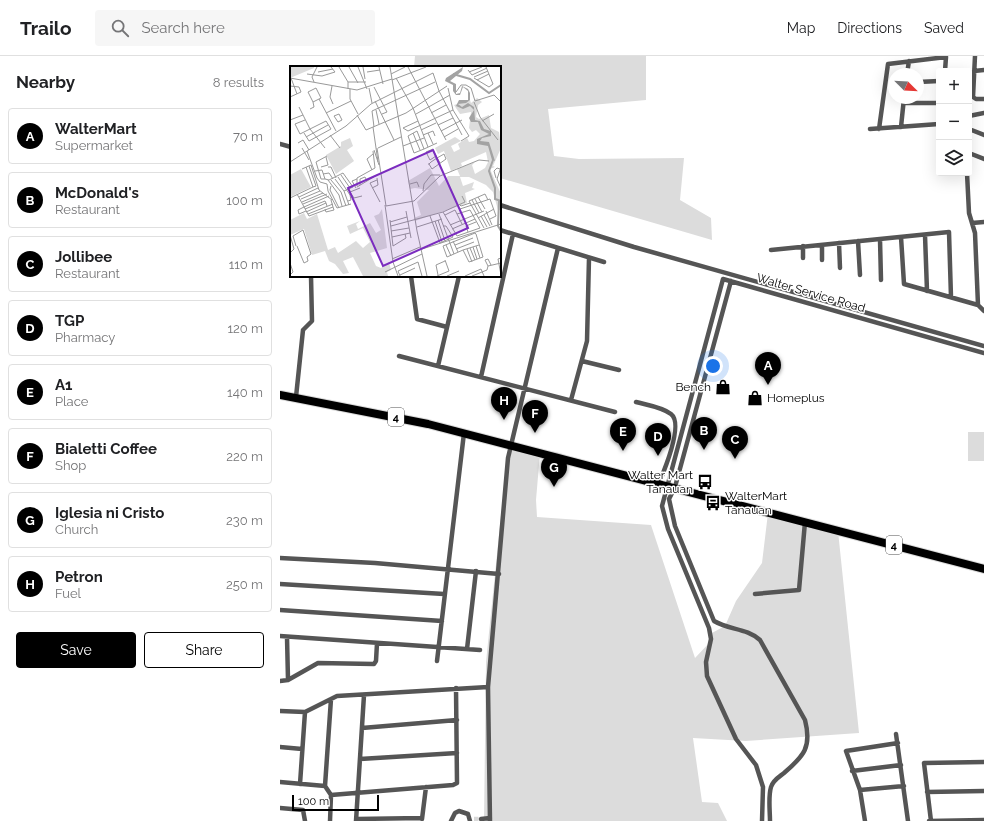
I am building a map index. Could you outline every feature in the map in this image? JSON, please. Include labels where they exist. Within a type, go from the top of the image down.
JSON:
[{"type":"highway","name":"4","points":[[280,395],[401,418],[464,433],[984,569]]},
{"type":"street","points":[[975,56],[973,97],[976,100],[984,99]]},
{"type":"street","points":[[879,129],[888,64],[946,57],[945,68]]},
{"type":"street","points":[[908,68],[909,61]]},
{"type":"street","points":[[974,71],[984,70]]},
{"type":"street","points":[[924,82],[936,81]]},
{"type":"street","points":[[924,102],[936,103]]},
{"type":"street","points":[[900,127],[904,104]]},
{"type":"street","points":[[972,115],[984,113]]},
{"type":"street","points":[[870,129],[936,124]]},
{"type":"street","points":[[972,130],[984,135]]},
{"type":"street","points":[[280,144],[290,147]]},
{"type":"street","points":[[972,154],[984,159]]},
{"type":"street","points":[[967,176],[969,213],[974,233],[978,305],[980,309],[984,311]]},
{"type":"street","points":[[501,205],[634,247],[984,346]]},
{"type":"street","points":[[972,224],[984,222]]},
{"type":"street","points":[[501,230],[604,262]]},
{"type":"street","points":[[771,250],[948,232],[951,298]]},
{"type":"street","points":[[481,377],[513,234]]},
{"type":"street","points":[[925,235],[927,291]]},
{"type":"street","points":[[901,237],[904,284],[978,305]]},
{"type":"street","points":[[880,239],[881,280]]},
{"type":"street","points":[[858,241],[860,275]]},
{"type":"street","points":[[839,243],[840,268]]},
{"type":"street","points":[[822,245],[822,260]]},
{"type":"street","points":[[803,246],[804,258]]},
{"type":"street","points":[[481,819],[490,820],[488,686],[499,574],[506,479],[512,445],[558,248]]},
{"type":"street","points":[[572,400],[587,341],[589,258]]},
{"type":"street","points":[[296,397],[303,330],[312,321],[311,277]]},
{"type":"street","points":[[411,277],[417,320],[447,327]]},
{"type":"street","points":[[438,366],[459,277]]},
{"type":"street","points":[[667,485],[678,476],[730,281],[723,279],[663,498],[664,514],[707,624],[711,639],[706,662],[707,676],[736,739],[756,765],[763,787],[762,821]]},
{"type":"street","name":"Walter Service Road","points":[[730,281],[984,353]]},
{"type":"street","points":[[399,356],[615,412]]},
{"type":"street","points":[[582,361],[619,370]]},
{"type":"street","points":[[636,402],[672,415],[675,420],[674,442],[667,485],[669,499],[675,526],[714,621],[725,626],[754,634],[760,640],[805,720],[809,735],[807,746],[802,756],[778,777],[771,787],[770,821]]},
{"type":"street","points":[[437,661],[464,433]]},
{"type":"street","points":[[755,594],[799,590],[805,522]]},
{"type":"street","points":[[280,558],[447,568],[499,574]]},
{"type":"street","points":[[467,649],[476,571]]},
{"type":"street","points":[[280,584],[444,594]]},
{"type":"street","points":[[280,610],[442,621]]},
{"type":"street","points":[[707,624],[714,621]]},
{"type":"street","points":[[280,636],[480,650]]},
{"type":"street","points":[[287,637],[288,680]]},
{"type":"street","points":[[280,681],[288,680],[318,663],[374,664],[376,661],[377,643]]},
{"type":"street","points":[[280,711],[305,712],[337,696],[488,686]]},
{"type":"street","points":[[331,795],[453,785],[457,783],[456,688]]},
{"type":"street","points":[[364,695],[356,820],[422,820],[426,787]]},
{"type":"street","points":[[330,821],[331,795],[326,786],[331,699]]},
{"type":"street","points":[[300,784],[305,712]]},
{"type":"street","points":[[362,728],[457,720]]},
{"type":"street","points":[[896,734],[908,821]]},
{"type":"street","points":[[865,821],[860,790],[846,751],[898,743]]},
{"type":"street","points":[[280,747],[302,749]]},
{"type":"street","points":[[360,759],[457,753]]},
{"type":"street","points":[[984,762],[924,763],[930,821],[984,820]]},
{"type":"street","points":[[852,771],[901,765]]},
{"type":"street","points":[[280,782],[326,786]]},
{"type":"street","points":[[860,790],[904,786]]},
{"type":"street","points":[[763,787],[771,787]]},
{"type":"street","points":[[927,792],[984,791]]},
{"type":"street","points":[[280,808],[303,810],[305,821]]},
{"type":"street","points":[[451,821],[454,813],[459,811],[468,814],[471,820]]},
{"type":"shaded area","points":[[415,56],[646,56],[646,100],[548,109],[554,156],[579,159],[684,158],[680,200],[711,218],[712,240],[501,178],[501,66],[414,66]]},
{"type":"shaded area","points":[[968,432],[984,432],[984,461],[968,461]]},
{"type":"shaded area","points":[[512,445],[540,453],[536,500],[537,517],[651,525],[695,658],[711,641],[710,634],[725,626],[736,601],[762,563],[768,513],[838,531],[859,733],[746,741],[693,738],[702,802],[718,803],[727,821],[484,821],[486,662],[501,515]]},
{"type":"tunnel","points":[[474,819],[481,819]]},
{"type":"place","name":"WalterMart","points":[[768,385]]},
{"type":"place","name":"Bench","points":[[723,387]]},
{"type":"place","name":"Homeplus","points":[[755,398]]},
{"type":"place","name":"Petron","points":[[504,420]]},
{"type":"place","name":"Bialetti Coffee","points":[[535,433]]},
{"type":"place","name":"McDonald's","points":[[704,450]]},
{"type":"place","name":"A1","points":[[623,451]]},
{"type":"place","name":"TGP","points":[[658,456]]},
{"type":"place","name":"Jollibee","points":[[735,459]]},
{"type":"place","name":"Walter Mart Tanauan","points":[[705,482]]},
{"type":"place","name":"Iglesia ni Cristo","points":[[554,487]]},
{"type":"place","name":"WalterMart Tanauan","points":[[713,503]]}]
